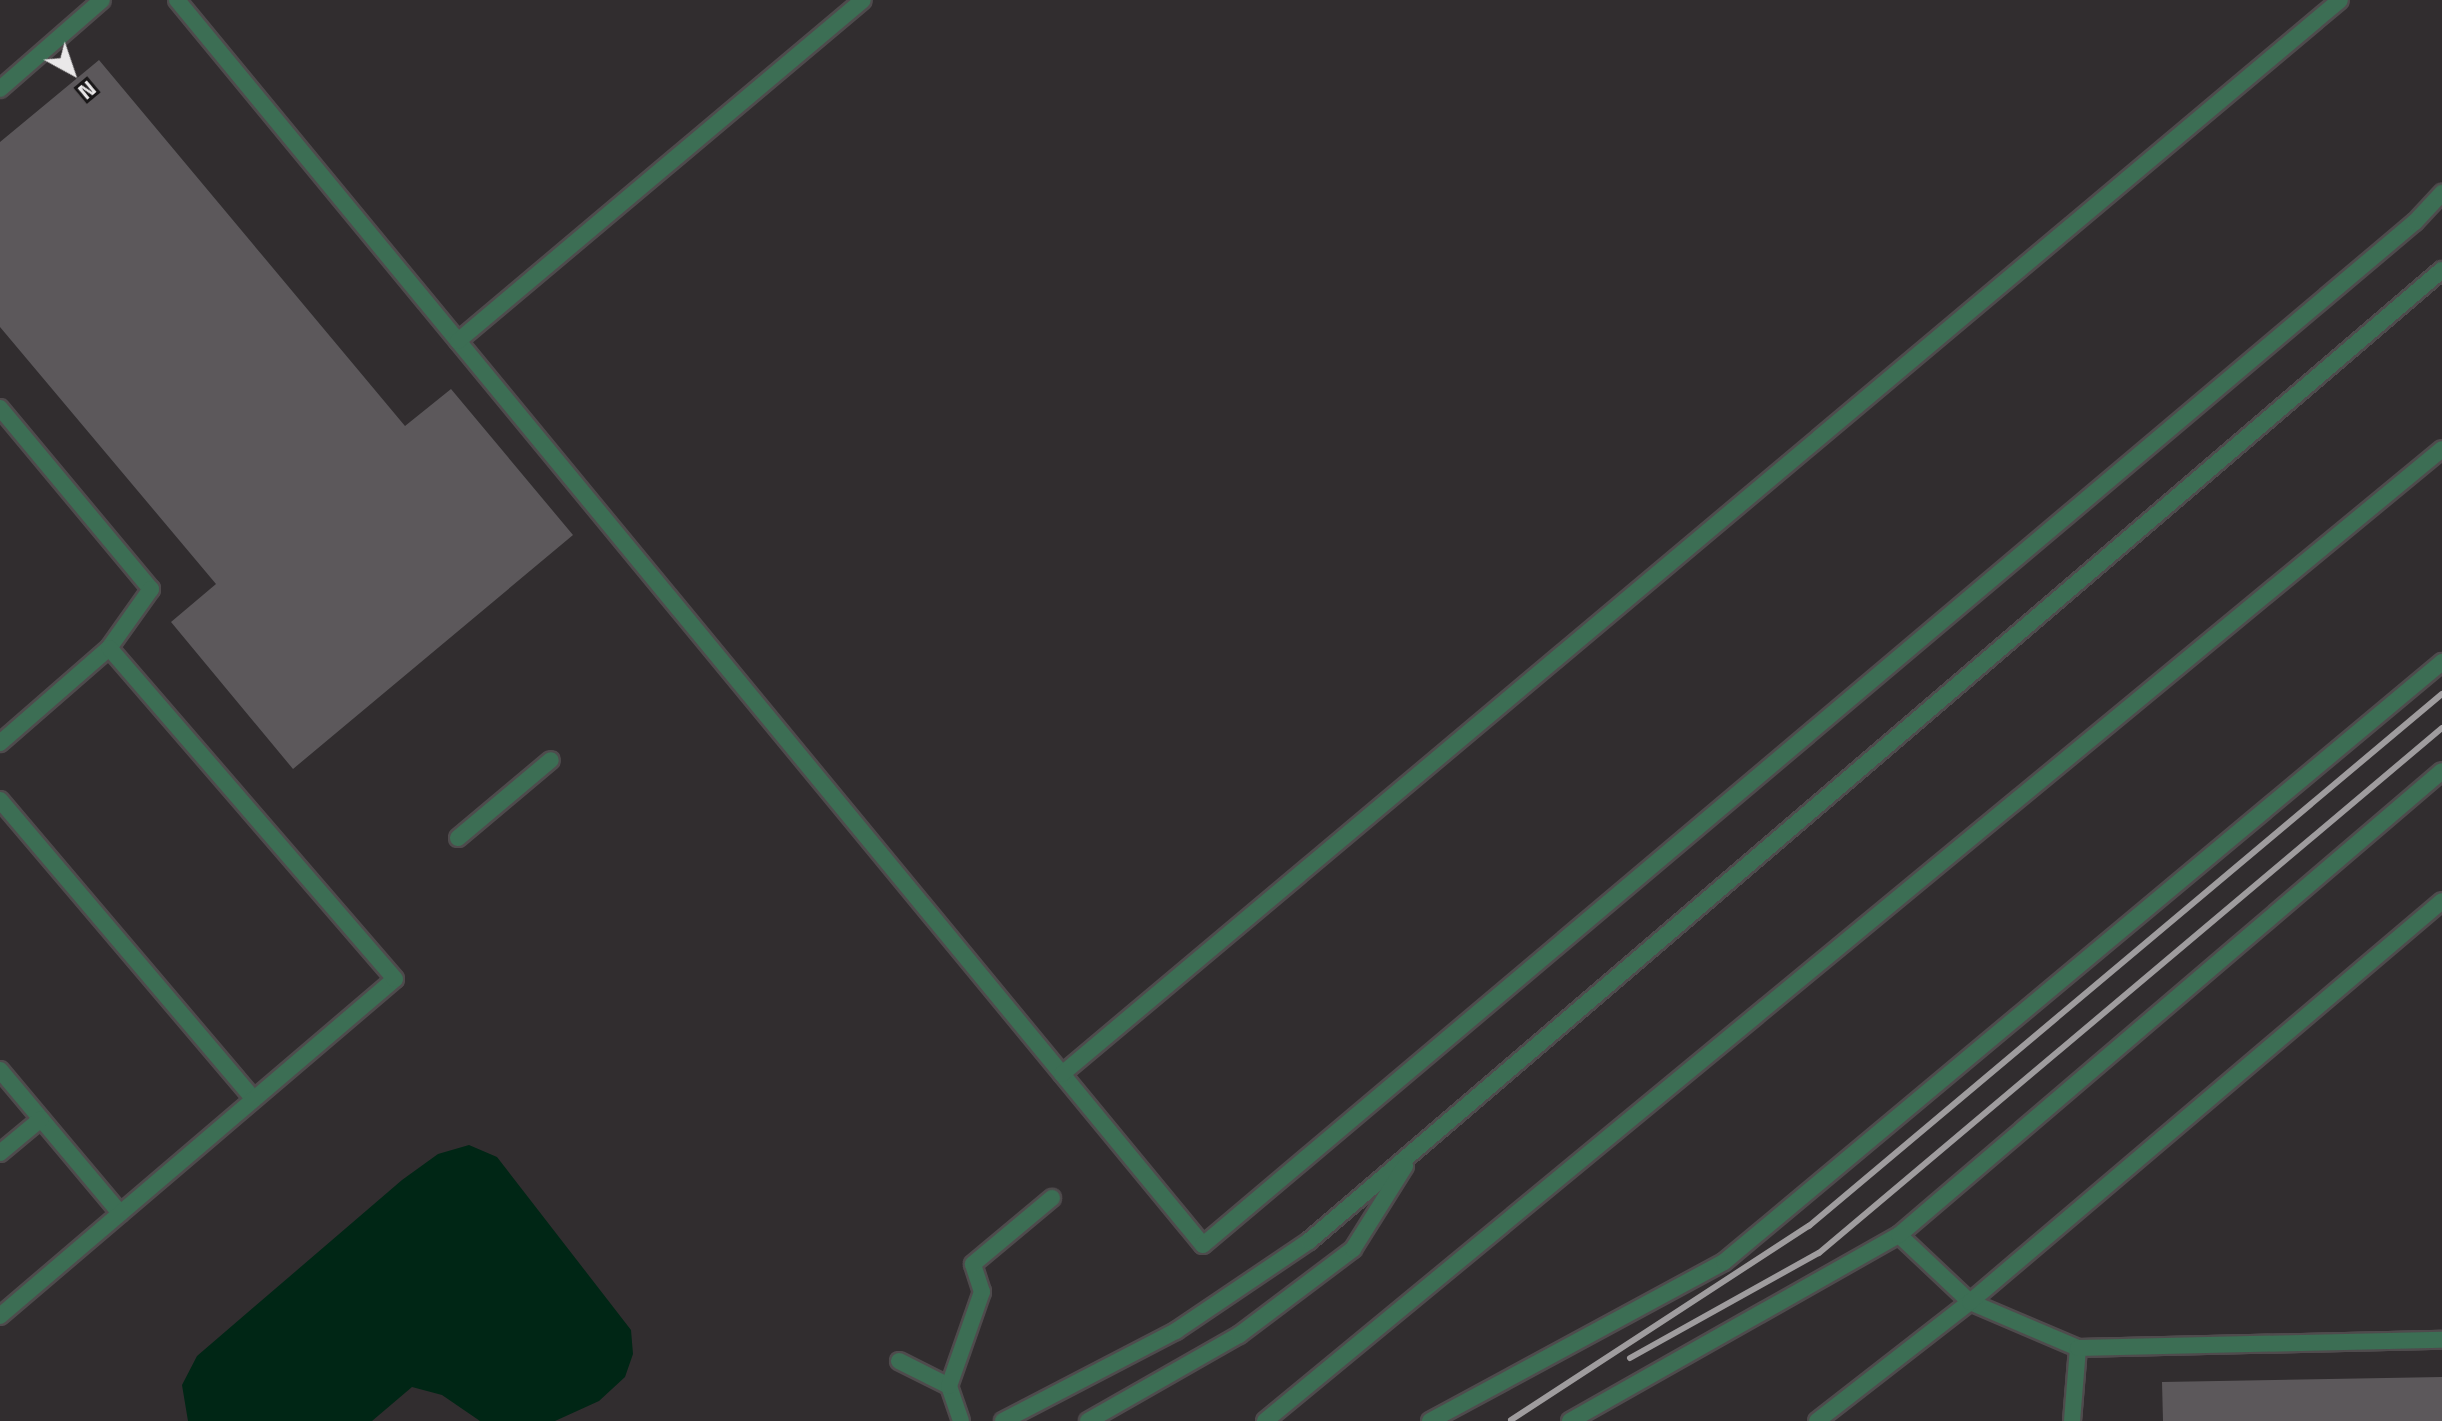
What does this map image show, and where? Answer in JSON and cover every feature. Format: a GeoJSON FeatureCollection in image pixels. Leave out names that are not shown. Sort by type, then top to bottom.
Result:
{"type":"FeatureCollection","features":[{"type":"Feature","properties":{"kind":"lane"},"geometry":{"type":"LineString","coordinates":[[0,89],[102,0]]}},
{"type":"Feature","properties":{"kind":"lane"},"geometry":{"type":"LineString","coordinates":[[177,0],[1203,1245],[2415,222],[2442,193]]}},
{"type":"Feature","properties":{"kind":"lane"},"geometry":{"type":"LineString","coordinates":[[458,341],[863,0]]}},
{"type":"Feature","properties":{"kind":"lane"},"geometry":{"type":"LineString","coordinates":[[1062,1074],[2340,0]]}},
{"type":"Feature","properties":{"kind":"lane"},"geometry":{"type":"LineString","coordinates":[[1003,1421],[1176,1331],[1271,1271],[2442,270]]}},
{"type":"Feature","properties":{"kind":"lane"},"geometry":{"type":"LineString","coordinates":[[0,408],[151,589],[109,648],[0,743]]}},
{"type":"Feature","properties":{"kind":"lane"},"geometry":{"type":"LineString","coordinates":[[1265,1421],[2442,449]]}},
{"type":"Feature","properties":{"kind":"lane"},"geometry":{"type":"LineString","coordinates":[[0,1316],[395,979],[109,648]]}},
{"type":"Feature","properties":{"kind":"lane"},"geometry":{"type":"LineString","coordinates":[[1430,1421],[1724,1262],[2442,662]]}},
{"type":"Feature","properties":{"kind":"lane"},"geometry":{"type":"LineString","coordinates":[[458,838],[551,760]]}},
{"type":"Feature","properties":{"kind":"lane"},"geometry":{"type":"LineString","coordinates":[[1570,1421],[1899,1235],[2442,771]]}},
{"type":"Feature","properties":{"kind":"lane"},"geometry":{"type":"LineString","coordinates":[[0,800],[254,1099]]}},
{"type":"Feature","properties":{"kind":"lane"},"geometry":{"type":"LineString","coordinates":[[1817,1421],[1970,1302],[2442,901]]}},
{"type":"Feature","properties":{"kind":"lane"},"geometry":{"type":"LineString","coordinates":[[0,1070],[120,1213]]}},
{"type":"Feature","properties":{"kind":"lane"},"geometry":{"type":"LineString","coordinates":[[0,1153],[41,1119]]}},
{"type":"Feature","properties":{"kind":"lane"},"geometry":{"type":"LineString","coordinates":[[1088,1421],[1239,1335],[1353,1249],[1414,1150]]}},
{"type":"Feature","properties":{"kind":"lane"},"geometry":{"type":"LineString","coordinates":[[961,1421],[949,1386],[982,1292],[973,1264],[1052,1198]]}},
{"type":"Feature","properties":{"kind":"lane"},"geometry":{"type":"LineString","coordinates":[[1899,1235],[1970,1302],[2078,1348],[2442,1340]]}},
{"type":"Feature","properties":{"kind":"lane"},"geometry":{"type":"LineString","coordinates":[[2072,1421],[2078,1348]]}},
{"type":"Feature","properties":{"kind":"lane"},"geometry":{"type":"LineString","coordinates":[[899,1361],[949,1386]]}},
{"type":"Feature","properties":{"kind":"shaded area"},"geometry":{"type":"Polygon","coordinates":[[[469,1145],[497,1157],[631,1330],[633,1354],[625,1377],[599,1401],[555,1421],[480,1421],[442,1395],[412,1387],[372,1421],[188,1421],[182,1385],[197,1356],[402,1180],[438,1154],[469,1145]]]}},
{"type":"Feature","properties":{"kind":"building"},"geometry":{"type":"Polygon","coordinates":[[[99,60],[405,426],[451,389],[573,535],[293,769],[171,622],[216,584],[0,327],[0,142],[99,60]]]}},
{"type":"Feature","properties":{"kind":"building"},"geometry":{"type":"Polygon","coordinates":[[[2442,1377],[2442,1421],[2163,1421],[2162,1382],[2442,1377]]]}},
{"type":"Feature","properties":{"kind":"railway"},"geometry":{"type":"LineString","coordinates":[[1511,1420],[1809,1226],[2442,694]]}},
{"type":"Feature","properties":{"kind":"railway"},"geometry":{"type":"LineString","coordinates":[[1630,1358],[1819,1253],[2442,728]]}}]}
